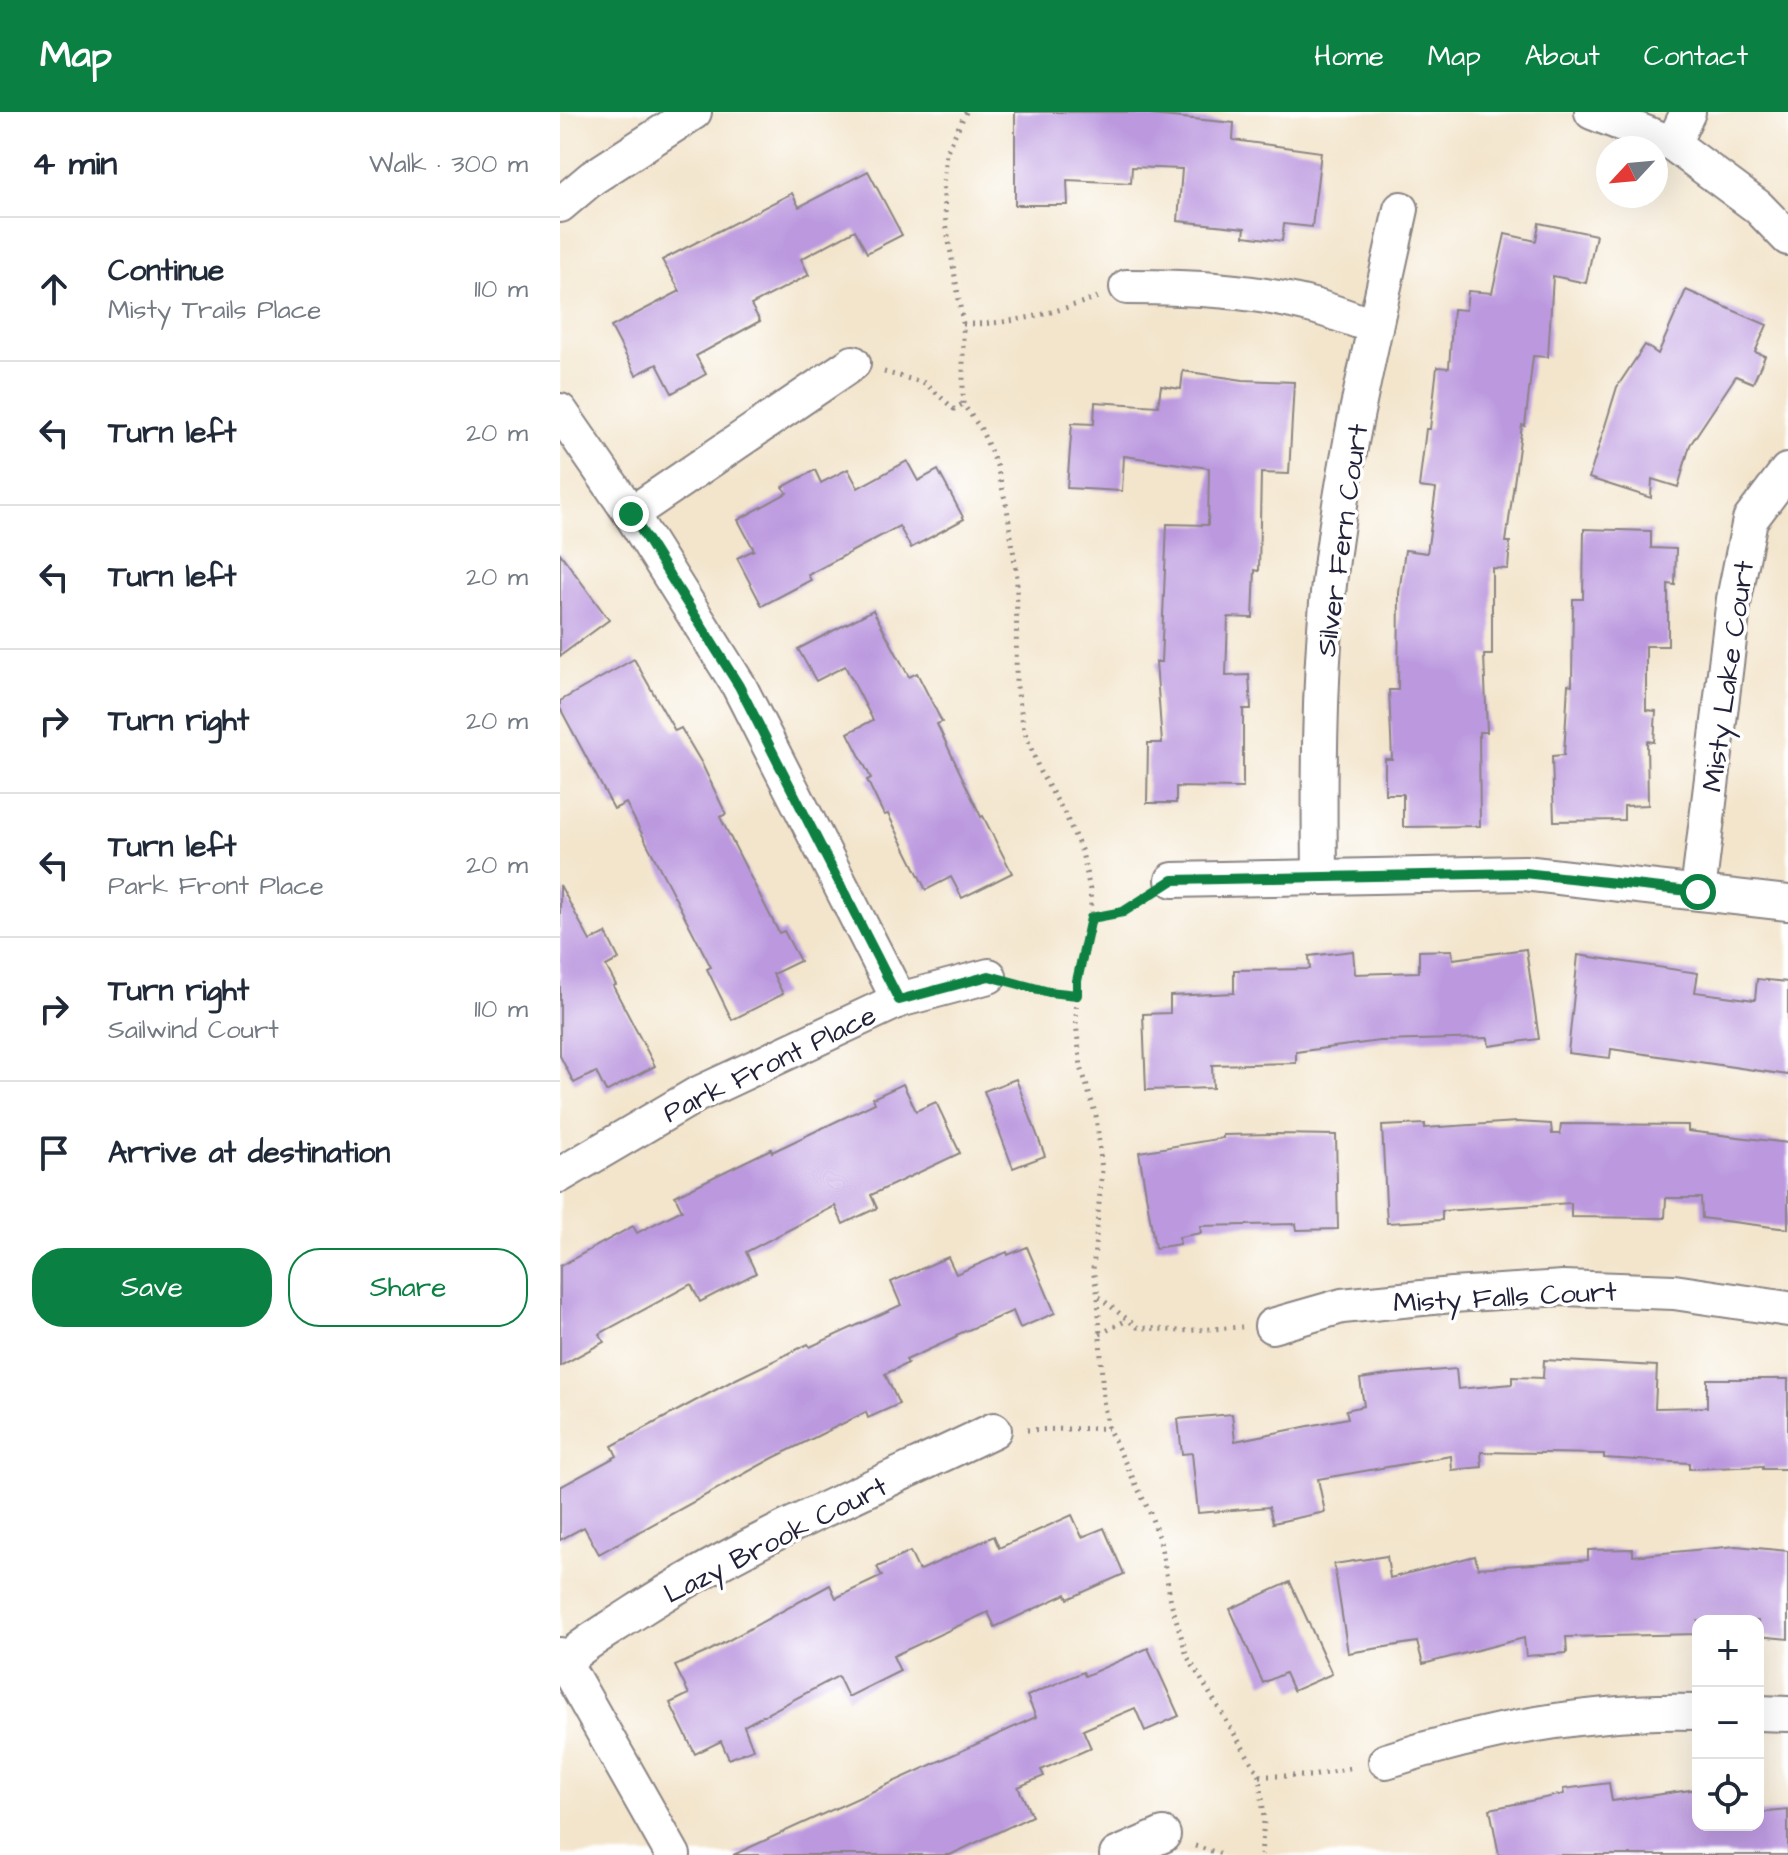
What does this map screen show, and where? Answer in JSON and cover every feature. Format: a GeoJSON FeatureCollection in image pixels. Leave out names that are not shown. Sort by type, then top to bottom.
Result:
{"type":"FeatureCollection","features":[{"type":"Feature","properties":{"kind":"street"},"geometry":{"type":"LineString","coordinates":[[560,205],[592,178],[694,112]]}},
{"type":"Feature","properties":{"kind":"street"},"geometry":{"type":"LineString","coordinates":[[1592,112],[1673,144],[1758,207],[1788,238]]}},
{"type":"Feature","properties":{"kind":"street"},"geometry":{"type":"LineString","coordinates":[[1673,144],[1688,112]]}},
{"type":"Feature","properties":{"kind":"street","name":"Silver Fern Court"},"geometry":{"type":"LineString","coordinates":[[1320,876],[1318,730],[1328,601],[1343,490],[1401,209]]}},
{"type":"Feature","properties":{"kind":"street"},"geometry":{"type":"LineString","coordinates":[[1127,287],[1188,287],[1250,293],[1317,307],[1375,327]]}},
{"type":"Feature","properties":{"kind":"street"},"geometry":{"type":"LineString","coordinates":[[631,514],[853,363]]}},
{"type":"Feature","properties":{"kind":"street"},"geometry":{"type":"LineString","coordinates":[[560,411],[631,514],[739,686],[899,1000]]}},
{"type":"Feature","properties":{"kind":"street","name":"Misty Lake Court"},"geometry":{"type":"LineString","coordinates":[[1698,892],[1734,599],[1747,533],[1750,520],[1787,471]]}},
{"type":"Feature","properties":{"kind":"street"},"geometry":{"type":"LineString","coordinates":[[1173,880],[1524,873],[1788,903]]}},
{"type":"Feature","properties":{"kind":"street","name":"Park Front Place"},"geometry":{"type":"LineString","coordinates":[[560,1175],[696,1095],[899,1000],[989,976]]}},
{"type":"Feature","properties":{"kind":"street","name":"Misty Falls Court"},"geometry":{"type":"LineString","coordinates":[[1272,1326],[1342,1306],[1563,1288],[1674,1292],[1788,1309]]}},
{"type":"Feature","properties":{"kind":"street","name":"Lazy Brook Court"},"geometry":{"type":"LineString","coordinates":[[561,1662],[668,1591],[761,1541],[994,1430]]}},
{"type":"Feature","properties":{"kind":"street"},"geometry":{"type":"LineString","coordinates":[[561,1662],[673,1855]]}},
{"type":"Feature","properties":{"kind":"street"},"geometry":{"type":"LineString","coordinates":[[1386,1761],[1453,1740],[1568,1718],[1692,1712]]}},
{"type":"Feature","properties":{"kind":"street"},"geometry":{"type":"LineString","coordinates":[[1764,1713],[1788,1714]]}},
{"type":"Feature","properties":{"kind":"street"},"geometry":{"type":"LineString","coordinates":[[1117,1855],[1163,1835]]}},
{"type":"Feature","properties":{"kind":"path"},"geometry":{"type":"LineString","coordinates":[[966,112],[946,153],[943,184],[946,224],[963,324],[963,404],[981,429],[997,466],[1007,508],[1017,577],[1016,681],[1024,730],[1040,772],[1065,814],[1082,852],[1090,890],[1091,918],[1077,981],[1077,995],[1081,1067],[1096,1116],[1102,1170],[1093,1270],[1098,1296],[1103,1400],[1108,1428],[1158,1534],[1171,1602],[1187,1656],[1260,1776],[1264,1820],[1261,1855]]}},
{"type":"Feature","properties":{"kind":"path"},"geometry":{"type":"LineString","coordinates":[[963,324],[992,325],[1028,319],[1127,287]]}},
{"type":"Feature","properties":{"kind":"path"},"geometry":{"type":"LineString","coordinates":[[853,363],[925,383],[954,409],[963,404]]}},
{"type":"Feature","properties":{"kind":"path"},"geometry":{"type":"LineString","coordinates":[[1091,918],[1123,912],[1173,880]]}},
{"type":"Feature","properties":{"kind":"path"},"geometry":{"type":"LineString","coordinates":[[989,976],[1049,992],[1077,995]]}},
{"type":"Feature","properties":{"kind":"path"},"geometry":{"type":"LineString","coordinates":[[1098,1296],[1137,1327],[1180,1331],[1272,1326]]}},
{"type":"Feature","properties":{"kind":"path"},"geometry":{"type":"LineString","coordinates":[[1100,1334],[1127,1320]]}},
{"type":"Feature","properties":{"kind":"path"},"geometry":{"type":"LineString","coordinates":[[994,1430],[1108,1428]]}},
{"type":"Feature","properties":{"kind":"path"},"geometry":{"type":"LineString","coordinates":[[1260,1776],[1312,1776],[1386,1761]]}},
{"type":"Feature","properties":{"kind":"building"},"geometry":{"type":"Polygon","coordinates":[[[1015,112],[1152,112],[1152,115],[1234,123],[1233,140],[1321,152],[1312,227],[1284,224],[1282,241],[1244,236],[1245,228],[1178,221],[1182,169],[1132,167],[1131,183],[1067,180],[1068,205],[1015,205],[1015,112]]]}},
{"type":"Feature","properties":{"kind":"building"},"geometry":{"type":"Polygon","coordinates":[[[868,171],[902,235],[867,253],[855,230],[801,259],[809,275],[751,305],[760,321],[696,356],[706,374],[672,393],[657,364],[636,375],[611,327],[680,291],[662,260],[792,193],[799,207],[868,171]]]}},
{"type":"Feature","properties":{"kind":"building"},"geometry":{"type":"Polygon","coordinates":[[[1539,223],[1596,235],[1586,283],[1553,276],[1548,357],[1533,356],[1506,542],[1510,542],[1508,569],[1492,568],[1492,655],[1484,655],[1487,732],[1479,732],[1480,826],[1403,827],[1403,794],[1385,794],[1385,759],[1392,759],[1389,690],[1398,690],[1399,593],[1405,550],[1427,553],[1436,489],[1419,487],[1437,367],[1449,368],[1453,309],[1466,310],[1468,291],[1492,293],[1505,234],[1536,241],[1539,223]]]}},
{"type":"Feature","properties":{"kind":"building"},"geometry":{"type":"Polygon","coordinates":[[[1686,290],[1767,325],[1755,352],[1765,356],[1753,383],[1736,376],[1690,445],[1678,487],[1652,479],[1651,498],[1589,478],[1617,387],[1645,345],[1658,354],[1686,290]]]}},
{"type":"Feature","properties":{"kind":"building"},"geometry":{"type":"Polygon","coordinates":[[[1183,371],[1243,380],[1294,382],[1289,474],[1261,473],[1259,571],[1255,570],[1253,618],[1228,617],[1226,676],[1249,675],[1251,709],[1243,709],[1243,788],[1176,787],[1176,803],[1147,803],[1148,743],[1162,743],[1156,662],[1161,662],[1167,524],[1208,525],[1209,468],[1124,456],[1122,491],[1067,488],[1072,423],[1094,424],[1095,402],[1158,406],[1161,386],[1181,389],[1183,371]]]}},
{"type":"Feature","properties":{"kind":"building"},"geometry":{"type":"Polygon","coordinates":[[[907,461],[918,481],[938,470],[964,519],[911,548],[899,526],[808,575],[811,580],[762,606],[737,558],[754,550],[738,520],[787,493],[783,487],[815,470],[821,483],[848,469],[858,488],[907,461]]]}},
{"type":"Feature","properties":{"kind":"building"},"geometry":{"type":"Polygon","coordinates":[[[1584,529],[1651,531],[1651,548],[1676,549],[1675,585],[1668,584],[1668,646],[1646,646],[1646,710],[1656,711],[1654,742],[1647,741],[1648,805],[1624,806],[1624,820],[1554,821],[1552,756],[1564,755],[1568,684],[1572,685],[1573,599],[1583,599],[1584,529]]]}},
{"type":"Feature","properties":{"kind":"building"},"geometry":{"type":"Polygon","coordinates":[[[560,553],[609,620],[560,656],[560,553]]]}},
{"type":"Feature","properties":{"kind":"building"},"geometry":{"type":"Polygon","coordinates":[[[873,610],[909,677],[917,673],[942,722],[937,724],[981,817],[1012,873],[962,898],[951,877],[926,890],[888,814],[884,815],[867,780],[871,778],[848,733],[873,720],[845,666],[816,681],[798,649],[873,610]]]}},
{"type":"Feature","properties":{"kind":"building"},"geometry":{"type":"Polygon","coordinates":[[[634,659],[675,731],[681,728],[701,762],[726,814],[720,817],[779,933],[784,931],[800,961],[773,974],[783,994],[732,1020],[707,969],[711,967],[626,803],[614,809],[560,708],[560,701],[634,659]]]}},
{"type":"Feature","properties":{"kind":"building"},"geometry":{"type":"Polygon","coordinates":[[[560,885],[590,941],[606,933],[619,959],[606,966],[616,985],[613,986],[655,1066],[606,1092],[596,1072],[574,1083],[560,1056],[560,885]]]}},
{"type":"Feature","properties":{"kind":"building"},"geometry":{"type":"Polygon","coordinates":[[[1526,949],[1539,1039],[1489,1046],[1488,1038],[1380,1041],[1296,1052],[1296,1063],[1212,1065],[1213,1088],[1146,1090],[1143,1014],[1170,1013],[1170,996],[1234,993],[1234,970],[1310,969],[1309,956],[1353,951],[1355,974],[1419,972],[1419,951],[1452,950],[1453,959],[1526,949]]]}},
{"type":"Feature","properties":{"kind":"building"},"geometry":{"type":"Polygon","coordinates":[[[1578,955],[1698,973],[1695,992],[1755,1000],[1757,979],[1788,982],[1788,1075],[1611,1049],[1610,1058],[1568,1053],[1578,955]]]}},
{"type":"Feature","properties":{"kind":"building"},"geometry":{"type":"Polygon","coordinates":[[[1016,1079],[1045,1156],[1013,1168],[984,1091],[1016,1079]]]}},
{"type":"Feature","properties":{"kind":"building"},"geometry":{"type":"Polygon","coordinates":[[[903,1084],[916,1111],[936,1102],[960,1153],[871,1195],[877,1208],[843,1224],[835,1206],[746,1252],[756,1273],[700,1302],[691,1284],[599,1334],[604,1342],[560,1366],[560,1266],[633,1226],[637,1233],[682,1210],[675,1196],[875,1103],[873,1098],[903,1084]]]}},
{"type":"Feature","properties":{"kind":"building"},"geometry":{"type":"Polygon","coordinates":[[[1517,1122],[1551,1124],[1552,1134],[1560,1134],[1561,1124],[1688,1125],[1688,1131],[1788,1143],[1788,1229],[1702,1218],[1701,1198],[1666,1198],[1665,1218],[1571,1217],[1571,1203],[1442,1211],[1442,1220],[1387,1223],[1382,1126],[1425,1124],[1425,1128],[1517,1122]]]}},
{"type":"Feature","properties":{"kind":"building"},"geometry":{"type":"Polygon","coordinates":[[[1223,1135],[1336,1135],[1338,1229],[1297,1230],[1296,1224],[1200,1226],[1201,1233],[1179,1237],[1180,1244],[1155,1248],[1139,1152],[1223,1138],[1223,1135]]]}},
{"type":"Feature","properties":{"kind":"building"},"geometry":{"type":"Polygon","coordinates":[[[1027,1247],[1055,1313],[1020,1328],[1013,1311],[906,1360],[908,1363],[885,1374],[899,1404],[868,1418],[866,1412],[773,1458],[599,1554],[584,1527],[560,1540],[560,1487],[617,1456],[612,1446],[732,1381],[808,1344],[810,1347],[901,1305],[891,1282],[948,1257],[956,1274],[1007,1252],[1008,1255],[1027,1247]]]}},
{"type":"Feature","properties":{"kind":"building"},"geometry":{"type":"Polygon","coordinates":[[[1544,1360],[1657,1366],[1655,1408],[1707,1407],[1707,1379],[1788,1379],[1788,1469],[1763,1469],[1763,1466],[1689,1469],[1689,1463],[1604,1458],[1604,1454],[1481,1452],[1482,1467],[1452,1470],[1451,1456],[1318,1479],[1325,1512],[1273,1523],[1269,1507],[1198,1513],[1192,1453],[1182,1454],[1178,1419],[1232,1414],[1235,1441],[1348,1418],[1346,1410],[1364,1406],[1360,1379],[1456,1369],[1458,1389],[1512,1384],[1512,1377],[1543,1378],[1544,1360]]]}},
{"type":"Feature","properties":{"kind":"building"},"geometry":{"type":"Polygon","coordinates":[[[1072,1515],[1082,1537],[1104,1528],[1124,1574],[1068,1599],[1066,1594],[995,1627],[988,1612],[893,1656],[900,1671],[848,1697],[838,1676],[744,1726],[753,1749],[729,1759],[721,1741],[695,1754],[670,1703],[689,1694],[675,1666],[707,1652],[830,1585],[836,1598],[882,1576],[877,1567],[910,1552],[919,1571],[994,1536],[999,1548],[1072,1515]]]}},
{"type":"Feature","properties":{"kind":"building"},"geometry":{"type":"Polygon","coordinates":[[[1736,1546],[1788,1551],[1788,1639],[1764,1637],[1764,1615],[1692,1615],[1692,1634],[1566,1637],[1567,1653],[1526,1656],[1524,1638],[1423,1664],[1417,1642],[1348,1653],[1334,1564],[1387,1556],[1390,1578],[1475,1556],[1478,1568],[1588,1560],[1588,1550],[1633,1549],[1633,1556],[1736,1546]]]}},
{"type":"Feature","properties":{"kind":"building"},"geometry":{"type":"Polygon","coordinates":[[[1290,1582],[1332,1674],[1293,1691],[1285,1673],[1263,1683],[1230,1609],[1290,1582]]]}},
{"type":"Feature","properties":{"kind":"building"},"geometry":{"type":"Polygon","coordinates":[[[1148,1648],[1179,1716],[1145,1731],[1135,1708],[1083,1730],[1091,1748],[1041,1770],[1044,1776],[1018,1787],[1032,1816],[950,1855],[733,1855],[1036,1717],[1027,1696],[1083,1672],[1085,1676],[1148,1648]]]}},
{"type":"Feature","properties":{"kind":"building"},"geometry":{"type":"Polygon","coordinates":[[[1609,1783],[1612,1801],[1692,1790],[1692,1831],[1764,1831],[1764,1812],[1788,1810],[1788,1855],[1499,1855],[1490,1809],[1564,1794],[1563,1789],[1609,1783]]]}},
{"type":"Feature","properties":{"kind":"route"},"geometry":{"type":"LineString","coordinates":[[631,514],[739,686],[899,1000],[989,976],[1049,992],[1077,995],[1077,981],[1091,918],[1123,912],[1173,880],[1524,873],[1698,892]]}}]}
